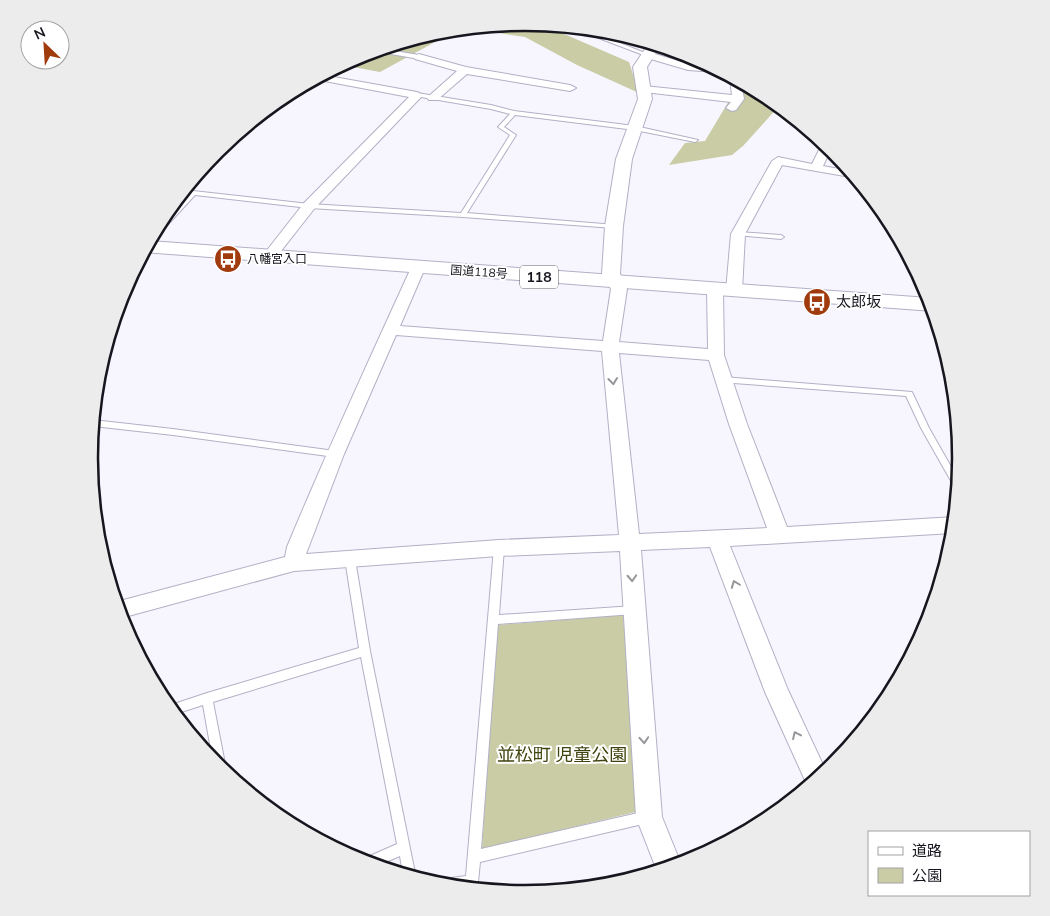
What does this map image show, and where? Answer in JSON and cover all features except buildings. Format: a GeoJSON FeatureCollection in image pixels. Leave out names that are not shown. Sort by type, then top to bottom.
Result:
{"type":"FeatureCollection","features":[{"type":"Feature","properties":{"kind":"highway","name":"国道118号"},"geometry":{"type":"LineString","coordinates":[[154,248],[923,305]]}},
{"type":"Feature","properties":{"kind":"street"},"geometry":{"type":"LineString","coordinates":[[651,51],[640,67],[645,99],[624,159],[614,226],[611,274],[619,289],[610,347],[630,543],[649,817],[666,861]]}},
{"type":"Feature","properties":{"kind":"street"},"geometry":{"type":"LineString","coordinates":[[656,52],[688,67],[696,67]]}},
{"type":"Feature","properties":{"kind":"street"},"geometry":{"type":"LineString","coordinates":[[393,53],[419,57],[465,70],[570,88]]}},
{"type":"Feature","properties":{"kind":"street"},"geometry":{"type":"LineString","coordinates":[[433,98],[465,70]]}},
{"type":"Feature","properties":{"kind":"street"},"geometry":{"type":"LineString","coordinates":[[329,79],[417,95]]}},
{"type":"Feature","properties":{"kind":"street"},"geometry":{"type":"LineString","coordinates":[[644,89],[735,104],[734,86]]}},
{"type":"Feature","properties":{"kind":"street"},"geometry":{"type":"LineString","coordinates":[[269,257],[309,206],[417,95]]}},
{"type":"Feature","properties":{"kind":"street"},"geometry":{"type":"LineString","coordinates":[[816,168],[824,153]]}},
{"type":"Feature","properties":{"kind":"street"},"geometry":{"type":"LineString","coordinates":[[780,535],[738,424],[716,355],[725,290],[738,234],[778,162],[842,173]]}},
{"type":"Feature","properties":{"kind":"street"},"geometry":{"type":"LineString","coordinates":[[294,563],[296,547],[335,454],[418,268]]}},
{"type":"Feature","properties":{"kind":"street"},"geometry":{"type":"LineString","coordinates":[[389,330],[716,355]]}},
{"type":"Feature","properties":{"kind":"street"},"geometry":{"type":"LineString","coordinates":[[126,608],[294,563],[499,548],[717,539],[946,525]]}},
{"type":"Feature","properties":{"kind":"street"},"geometry":{"type":"LineString","coordinates":[[717,539],[776,692],[814,772]]}},
{"type":"Feature","properties":{"kind":"lane"},"geometry":{"type":"LineString","coordinates":[[417,95],[490,107],[514,113],[635,128],[695,140]]}},
{"type":"Feature","properties":{"kind":"lane"},"geometry":{"type":"LineString","coordinates":[[463,215],[513,135],[501,127],[514,113]]}},
{"type":"Feature","properties":{"kind":"lane"},"geometry":{"type":"LineString","coordinates":[[190,193],[309,206],[614,226]]}},
{"type":"Feature","properties":{"kind":"lane"},"geometry":{"type":"LineString","coordinates":[[176,213],[193,194]]}},
{"type":"Feature","properties":{"kind":"lane"},"geometry":{"type":"LineString","coordinates":[[738,234],[781,237]]}},
{"type":"Feature","properties":{"kind":"lane"},"geometry":{"type":"LineString","coordinates":[[723,380],[909,394],[925,428],[951,474]]}},
{"type":"Feature","properties":{"kind":"lane"},"geometry":{"type":"LineString","coordinates":[[100,424],[335,454]]}},
{"type":"Feature","properties":{"kind":"lane"},"geometry":{"type":"LineString","coordinates":[[474,882],[474,857],[499,548]]}},
{"type":"Feature","properties":{"kind":"lane"},"geometry":{"type":"LineString","coordinates":[[350,559],[365,651],[408,868]]}},
{"type":"Feature","properties":{"kind":"lane"},"geometry":{"type":"LineString","coordinates":[[493,620],[634,610]]}},
{"type":"Feature","properties":{"kind":"lane"},"geometry":{"type":"LineString","coordinates":[[179,707],[365,651]]}},
{"type":"Feature","properties":{"kind":"lane"},"geometry":{"type":"LineString","coordinates":[[207,698],[217,754]]}},
{"type":"Feature","properties":{"kind":"lane"},"geometry":{"type":"LineString","coordinates":[[474,857],[649,817]]}},
{"type":"Feature","properties":{"kind":"lane"},"geometry":{"type":"LineString","coordinates":[[378,858],[404,848]]}},
{"type":"Feature","properties":{"kind":"green space"},"geometry":{"type":"Polygon","coordinates":[[[525,31],[562,33],[629,62],[639,93],[577,65],[525,37],[494,32],[525,31]]]}},
{"type":"Feature","properties":{"kind":"green space"},"geometry":{"type":"Polygon","coordinates":[[[439,40],[380,72],[354,67],[388,54],[439,40]]]}},
{"type":"Feature","properties":{"kind":"green space"},"geometry":{"type":"Polygon","coordinates":[[[737,87],[774,111],[743,146],[732,155],[669,165],[685,143],[705,141],[737,87]]]}},
{"type":"Feature","properties":{"kind":"green space","name":"並松町 児童公園"},"geometry":{"type":"Polygon","coordinates":[[[623,615],[640,811],[482,849],[497,625],[623,615]]]}},
{"type":"Feature","properties":{"kind":"place","name":"八幡宮入口"},"geometry":{"type":"Point","coordinates":[228,259]}},
{"type":"Feature","properties":{"kind":"place","name":"太郎坂"},"geometry":{"type":"Point","coordinates":[817,302]}}]}
